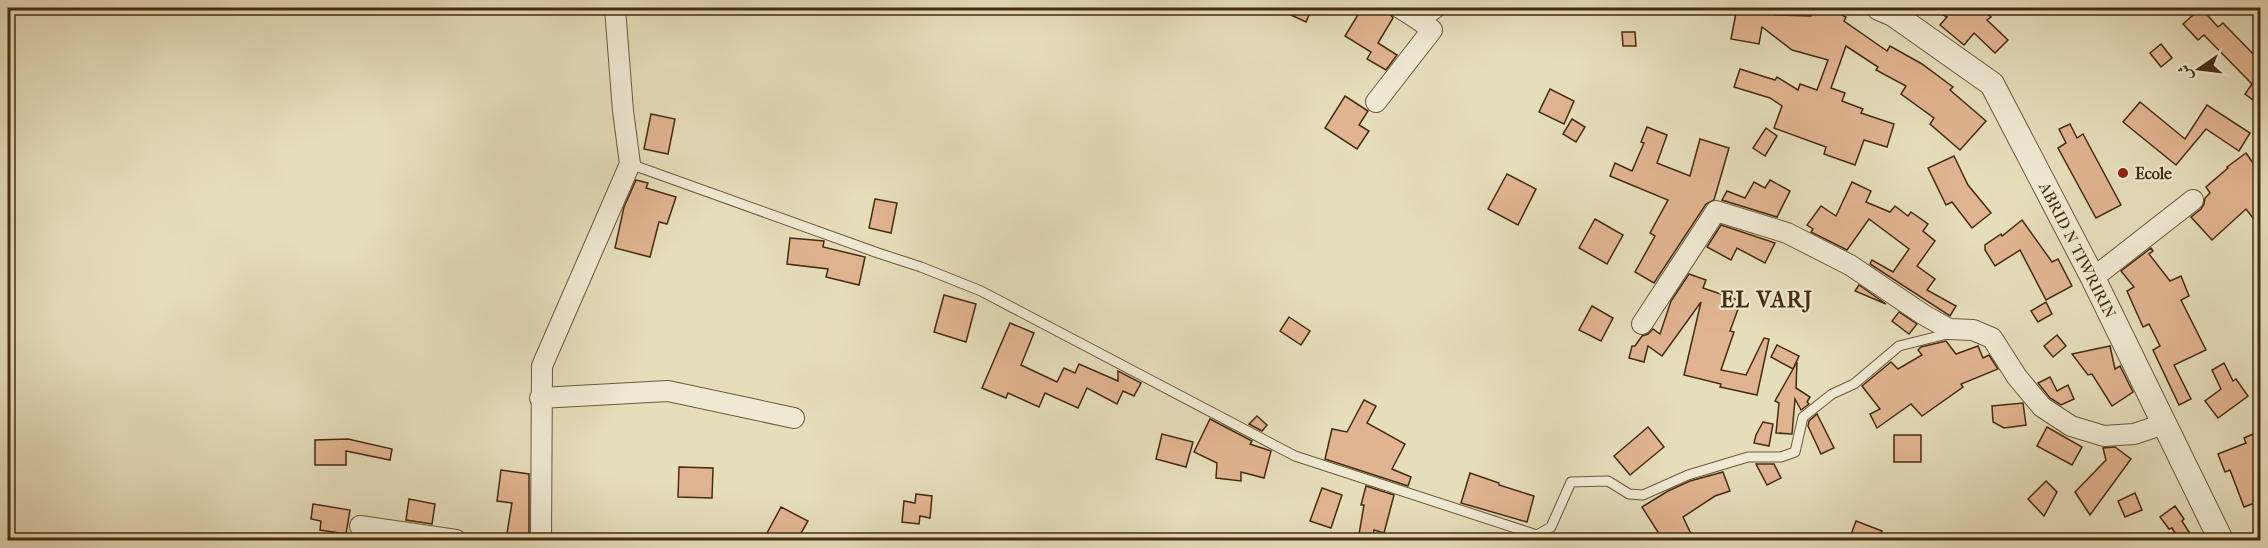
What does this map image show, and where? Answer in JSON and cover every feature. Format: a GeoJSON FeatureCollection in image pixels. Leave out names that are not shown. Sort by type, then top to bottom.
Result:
{"type":"FeatureCollection","features":[{"type":"Feature","properties":{"kind":"street"},"geometry":{"type":"LineString","coordinates":[[541,540],[540,398],[542,366],[630,164],[622,101],[615,8]]}},
{"type":"Feature","properties":{"kind":"street"},"geometry":{"type":"LineString","coordinates":[[1376,102],[1432,30],[1400,8]]}},
{"type":"Feature","properties":{"kind":"street"},"geometry":{"type":"LineString","coordinates":[[1419,20],[1435,8]]}},
{"type":"Feature","properties":{"kind":"street","name":"ABRID N TIWRIRIN"},"geometry":{"type":"LineString","coordinates":[[1879,8],[1893,15],[1992,84],[2093,278],[2221,540]]}},
{"type":"Feature","properties":{"kind":"street"},"geometry":{"type":"LineString","coordinates":[[2093,278],[2193,200]]}},
{"type":"Feature","properties":{"kind":"street"},"geometry":{"type":"LineString","coordinates":[[1642,324],[1716,211],[1786,233],[1850,265],[1924,315],[1949,329],[1973,330],[1992,338],[2017,377],[2042,407],[2071,426],[2104,436],[2134,434],[2164,424]]}},
{"type":"Feature","properties":{"kind":"street"},"geometry":{"type":"LineString","coordinates":[[540,398],[668,391],[794,418]]}},
{"type":"Feature","properties":{"kind":"street"},"geometry":{"type":"LineString","coordinates":[[360,526],[456,540]]}},
{"type":"Feature","properties":{"kind":"lane"},"geometry":{"type":"LineString","coordinates":[[630,164],[878,254],[921,267],[981,291],[1296,456],[1537,535],[1551,527],[1571,482],[1608,481],[1629,494],[1643,495],[1688,475],[1748,457],[1781,457],[1795,452],[1803,417],[1832,394],[1854,384],[1899,346],[1973,330]]}},
{"type":"Feature","properties":{"kind":"building"},"geometry":{"type":"Polygon","coordinates":[[[1276,8],[1312,8],[1306,22],[1276,8]]]}},
{"type":"Feature","properties":{"kind":"building"},"geometry":{"type":"Polygon","coordinates":[[[1362,8],[1382,8],[1393,18],[1378,43],[1397,55],[1386,70],[1367,59],[1371,52],[1345,36],[1362,8]]]}},
{"type":"Feature","properties":{"kind":"building"},"geometry":{"type":"Polygon","coordinates":[[[1737,8],[1778,8],[1776,15],[1811,16],[1816,8],[1829,8],[1846,17],[1844,21],[1887,51],[1890,46],[1922,64],[1953,87],[1950,90],[1986,121],[1960,150],[1930,124],[1934,118],[1901,94],[1906,86],[1876,70],[1878,67],[1846,46],[1831,88],[1845,93],[1842,101],[1863,109],[1861,113],[1894,124],[1887,147],[1864,140],[1855,165],[1824,154],[1826,147],[1774,128],[1782,106],[1770,98],[1734,87],[1740,69],[1775,80],[1777,77],[1798,90],[1800,84],[1817,90],[1828,60],[1792,50],[1762,27],[1759,44],[1731,39],[1737,8]]]}},
{"type":"Feature","properties":{"kind":"building"},"geometry":{"type":"Polygon","coordinates":[[[1930,8],[1982,8],[1991,17],[1987,20],[2008,40],[1995,53],[1974,33],[1964,45],[1940,25],[1947,17],[1930,8]]]}},
{"type":"Feature","properties":{"kind":"building"},"geometry":{"type":"Polygon","coordinates":[[[2201,8],[2218,27],[2223,23],[2260,61],[2260,105],[2245,94],[2252,84],[2204,35],[2198,40],[2183,24],[2201,8]]]}},
{"type":"Feature","properties":{"kind":"building"},"geometry":{"type":"Polygon","coordinates":[[[1622,32],[1635,32],[1636,46],[1623,46],[1622,32]]]}},
{"type":"Feature","properties":{"kind":"building"},"geometry":{"type":"Polygon","coordinates":[[[2161,44],[2172,58],[2161,67],[2150,53],[2161,44]]]}},
{"type":"Feature","properties":{"kind":"building"},"geometry":{"type":"Polygon","coordinates":[[[1550,89],[1574,101],[1564,124],[1539,112],[1550,89]]]}},
{"type":"Feature","properties":{"kind":"building"},"geometry":{"type":"Polygon","coordinates":[[[1345,96],[1368,111],[1359,125],[1369,131],[1357,149],[1325,128],[1345,96]]]}},
{"type":"Feature","properties":{"kind":"building"},"geometry":{"type":"Polygon","coordinates":[[[2140,102],[2185,139],[2207,105],[2250,133],[2239,151],[2206,129],[2176,165],[2123,122],[2140,102]]]}},
{"type":"Feature","properties":{"kind":"building"},"geometry":{"type":"Polygon","coordinates":[[[651,114],[675,119],[668,154],[644,149],[651,114]]]}},
{"type":"Feature","properties":{"kind":"building"},"geometry":{"type":"Polygon","coordinates":[[[1572,119],[1585,127],[1576,142],[1563,134],[1572,119]]]}},
{"type":"Feature","properties":{"kind":"building"},"geometry":{"type":"Polygon","coordinates":[[[2070,124],[2077,138],[2083,134],[2121,205],[2096,218],[2058,148],[2066,143],[2059,129],[2070,124]]]}},
{"type":"Feature","properties":{"kind":"building"},"geometry":{"type":"Polygon","coordinates":[[[1647,127],[1667,135],[1657,163],[1690,176],[1700,139],[1729,148],[1714,200],[1706,204],[1654,283],[1635,272],[1655,236],[1650,233],[1668,200],[1610,176],[1615,163],[1632,171],[1644,143],[1641,142],[1647,127]]]}},
{"type":"Feature","properties":{"kind":"building"},"geometry":{"type":"Polygon","coordinates":[[[1766,128],[1777,136],[1765,156],[1753,148],[1766,128]]]}},
{"type":"Feature","properties":{"kind":"building"},"geometry":{"type":"Polygon","coordinates":[[[2246,153],[2260,173],[2260,227],[2246,209],[2212,240],[2191,217],[2201,209],[2205,198],[2210,193],[2206,187],[2246,153]]]}},
{"type":"Feature","properties":{"kind":"building"},"geometry":{"type":"Polygon","coordinates":[[[1954,156],[1968,185],[1991,213],[1972,228],[1952,202],[1946,205],[1928,168],[1954,156]]]}},
{"type":"Feature","properties":{"kind":"building"},"geometry":{"type":"Polygon","coordinates":[[[1507,174],[1536,189],[1518,225],[1488,209],[1507,174]]]}},
{"type":"Feature","properties":{"kind":"building"},"geometry":{"type":"Polygon","coordinates":[[[636,180],[648,183],[646,188],[676,197],[667,224],[659,222],[650,257],[615,248],[624,207],[636,180]]]}},
{"type":"Feature","properties":{"kind":"building"},"geometry":{"type":"Polygon","coordinates":[[[1770,180],[1790,191],[1777,217],[1722,200],[1727,191],[1745,198],[1754,182],[1765,188],[1770,180]]]}},
{"type":"Feature","properties":{"kind":"building"},"geometry":{"type":"Polygon","coordinates":[[[1852,182],[1871,191],[1866,202],[1890,212],[1895,206],[1908,216],[1911,212],[1928,224],[1923,231],[1935,241],[1917,266],[1935,279],[1927,290],[1956,306],[1950,316],[1870,264],[1872,260],[1893,272],[1909,249],[1869,219],[1847,250],[1811,232],[1813,229],[1807,225],[1821,206],[1836,216],[1852,182]]]}},
{"type":"Feature","properties":{"kind":"building"},"geometry":{"type":"Polygon","coordinates":[[[875,199],[897,203],[891,233],[869,228],[875,199]]]}},
{"type":"Feature","properties":{"kind":"building"},"geometry":{"type":"Polygon","coordinates":[[[1595,219],[1623,235],[1607,264],[1579,248],[1595,219]]]}},
{"type":"Feature","properties":{"kind":"building"},"geometry":{"type":"Polygon","coordinates":[[[2022,220],[2052,262],[2058,259],[2072,286],[2046,300],[2020,250],[1995,266],[1985,250],[1985,245],[2001,234],[2002,236],[2022,220]]]}},
{"type":"Feature","properties":{"kind":"building"},"geometry":{"type":"Polygon","coordinates":[[[1721,225],[1775,243],[1765,263],[1737,248],[1731,260],[1707,247],[1721,225]]]}},
{"type":"Feature","properties":{"kind":"building"},"geometry":{"type":"Polygon","coordinates":[[[790,238],[824,241],[823,247],[865,257],[859,285],[826,277],[828,269],[787,264],[790,238]]]}},
{"type":"Feature","properties":{"kind":"building"},"geometry":{"type":"Polygon","coordinates":[[[2151,248],[2153,251],[2149,254],[2170,281],[2181,276],[2189,296],[2181,300],[2206,350],[2174,365],[2191,399],[2179,405],[2153,350],[2160,346],[2149,324],[2143,327],[2127,291],[2134,287],[2121,271],[2151,248]]]}},
{"type":"Feature","properties":{"kind":"building"},"geometry":{"type":"Polygon","coordinates":[[[1689,274],[1706,280],[1703,288],[1741,301],[1730,331],[1734,332],[1721,370],[1746,375],[1764,338],[1769,339],[1757,395],[1720,387],[1721,384],[1684,375],[1701,302],[1662,356],[1648,346],[1644,362],[1629,358],[1632,346],[1635,346],[1642,336],[1653,329],[1660,334],[1671,301],[1689,274]]]}},
{"type":"Feature","properties":{"kind":"building"},"geometry":{"type":"Polygon","coordinates":[[[1859,285],[1886,304],[1855,291],[1859,285]]]}},
{"type":"Feature","properties":{"kind":"building"},"geometry":{"type":"Polygon","coordinates":[[[944,295],[976,304],[966,342],[934,332],[944,295]]]}},
{"type":"Feature","properties":{"kind":"building"},"geometry":{"type":"Polygon","coordinates":[[[2046,302],[2052,314],[2038,322],[2031,311],[2046,302]]]}},
{"type":"Feature","properties":{"kind":"building"},"geometry":{"type":"Polygon","coordinates":[[[1592,306],[1613,318],[1601,341],[1579,330],[1592,306]]]}},
{"type":"Feature","properties":{"kind":"building"},"geometry":{"type":"Polygon","coordinates":[[[1899,312],[1917,324],[1909,334],[1892,321],[1899,312]]]}},
{"type":"Feature","properties":{"kind":"building"},"geometry":{"type":"Polygon","coordinates":[[[1289,317],[1310,331],[1301,345],[1280,331],[1289,317]]]}},
{"type":"Feature","properties":{"kind":"building"},"geometry":{"type":"Polygon","coordinates":[[[1010,323],[1034,333],[1021,365],[1057,382],[1064,368],[1075,373],[1079,364],[1118,381],[1118,371],[1141,383],[1134,396],[1123,391],[1117,404],[1087,388],[1078,408],[1045,393],[1039,407],[1008,393],[1006,398],[982,388],[1010,323]]]}},
{"type":"Feature","properties":{"kind":"building"},"geometry":{"type":"Polygon","coordinates":[[[2057,335],[2066,346],[2053,357],[2044,346],[2057,335]]]}},
{"type":"Feature","properties":{"kind":"building"},"geometry":{"type":"Polygon","coordinates":[[[1946,341],[1956,354],[1978,346],[1983,358],[1989,355],[1998,369],[1961,384],[1963,387],[1922,416],[1911,404],[1877,428],[1870,414],[1880,409],[1862,386],[1891,362],[1898,369],[1922,355],[1918,350],[1921,347],[1946,341]]]}},
{"type":"Feature","properties":{"kind":"building"},"geometry":{"type":"Polygon","coordinates":[[[1777,345],[1799,356],[1793,369],[1771,357],[1777,345]]]}},
{"type":"Feature","properties":{"kind":"building"},"geometry":{"type":"Polygon","coordinates":[[[2110,346],[2115,369],[2120,366],[2133,392],[2112,406],[2092,374],[2088,375],[2072,354],[2110,346]]]}},
{"type":"Feature","properties":{"kind":"building"},"geometry":{"type":"Polygon","coordinates":[[[1797,362],[1796,388],[1810,397],[1807,402],[1809,404],[1801,410],[1795,399],[1792,434],[1776,433],[1779,403],[1775,401],[1797,362]]]}},
{"type":"Feature","properties":{"kind":"building"},"geometry":{"type":"Polygon","coordinates":[[[2224,363],[2233,381],[2236,379],[2248,396],[2218,418],[2205,401],[2221,389],[2212,370],[2224,363]]]}},
{"type":"Feature","properties":{"kind":"building"},"geometry":{"type":"Polygon","coordinates":[[[2050,377],[2057,391],[2068,385],[2074,399],[2061,405],[2050,398],[2038,383],[2050,377]]]}},
{"type":"Feature","properties":{"kind":"building"},"geometry":{"type":"Polygon","coordinates":[[[1364,400],[1376,406],[1367,423],[1405,444],[1392,469],[1411,477],[1408,486],[1325,459],[1332,429],[1347,432],[1364,400]]]}},
{"type":"Feature","properties":{"kind":"building"},"geometry":{"type":"Polygon","coordinates":[[[2023,403],[2026,425],[2004,428],[1993,422],[1992,406],[2023,403]]]}},
{"type":"Feature","properties":{"kind":"building"},"geometry":{"type":"Polygon","coordinates":[[[1817,414],[1834,448],[1821,454],[1808,426],[1809,421],[1817,414]]]}},
{"type":"Feature","properties":{"kind":"building"},"geometry":{"type":"Polygon","coordinates":[[[1257,416],[1267,425],[1262,431],[1249,424],[1257,416]]]}},
{"type":"Feature","properties":{"kind":"building"},"geometry":{"type":"Polygon","coordinates":[[[1210,419],[1252,441],[1250,444],[1271,451],[1264,478],[1241,472],[1241,481],[1216,478],[1217,463],[1194,452],[1210,419]]]}},
{"type":"Feature","properties":{"kind":"building"},"geometry":{"type":"Polygon","coordinates":[[[1763,422],[1773,424],[1769,446],[1754,443],[1763,422]]]}},
{"type":"Feature","properties":{"kind":"building"},"geometry":{"type":"Polygon","coordinates":[[[1648,427],[1664,447],[1630,475],[1614,456],[1648,427]]]}},
{"type":"Feature","properties":{"kind":"building"},"geometry":{"type":"Polygon","coordinates":[[[2047,427],[2082,447],[2072,465],[2037,446],[2047,427]]]}},
{"type":"Feature","properties":{"kind":"building"},"geometry":{"type":"Polygon","coordinates":[[[2260,431],[2260,501],[2244,507],[2230,470],[2225,472],[2218,454],[2246,443],[2244,438],[2260,431]]]}},
{"type":"Feature","properties":{"kind":"building"},"geometry":{"type":"Polygon","coordinates":[[[1162,434],[1193,442],[1186,467],[1156,459],[1162,434]]]}},
{"type":"Feature","properties":{"kind":"building"},"geometry":{"type":"Polygon","coordinates":[[[1894,435],[1921,435],[1921,462],[1894,462],[1894,435]]]}},
{"type":"Feature","properties":{"kind":"building"},"geometry":{"type":"Polygon","coordinates":[[[348,439],[392,449],[390,460],[346,451],[346,465],[315,465],[315,440],[348,439]]]}},
{"type":"Feature","properties":{"kind":"building"},"geometry":{"type":"Polygon","coordinates":[[[2115,447],[2131,459],[2090,515],[2075,492],[2106,460],[2103,448],[2115,447]]]}},
{"type":"Feature","properties":{"kind":"building"},"geometry":{"type":"Polygon","coordinates":[[[1756,464],[1774,464],[1781,478],[1767,485],[1756,464]]]}},
{"type":"Feature","properties":{"kind":"building"},"geometry":{"type":"Polygon","coordinates":[[[679,467],[713,468],[712,498],[678,497],[679,467]]]}},
{"type":"Feature","properties":{"kind":"building"},"geometry":{"type":"Polygon","coordinates":[[[501,470],[529,474],[529,540],[506,539],[512,503],[497,501],[501,470]]]}},
{"type":"Feature","properties":{"kind":"building"},"geometry":{"type":"Polygon","coordinates":[[[1723,472],[1730,491],[1715,496],[1683,517],[1694,540],[1663,540],[1642,507],[1690,481],[1723,472]]]}},
{"type":"Feature","properties":{"kind":"building"},"geometry":{"type":"Polygon","coordinates":[[[1470,473],[1534,496],[1527,522],[1461,503],[1470,473]]]}},
{"type":"Feature","properties":{"kind":"building"},"geometry":{"type":"Polygon","coordinates":[[[2046,481],[2057,492],[2044,516],[2028,499],[2046,481]]]}},
{"type":"Feature","properties":{"kind":"building"},"geometry":{"type":"Polygon","coordinates":[[[1366,486],[1394,495],[1384,533],[1374,530],[1372,540],[1358,540],[1364,505],[1361,505],[1366,486]]]}},
{"type":"Feature","properties":{"kind":"building"},"geometry":{"type":"Polygon","coordinates":[[[1322,488],[1342,495],[1331,528],[1310,521],[1322,488]]]}},
{"type":"Feature","properties":{"kind":"building"},"geometry":{"type":"Polygon","coordinates":[[[2135,493],[2142,510],[2125,517],[2118,501],[2135,493]]]}},
{"type":"Feature","properties":{"kind":"building"},"geometry":{"type":"Polygon","coordinates":[[[916,494],[932,496],[930,518],[920,516],[919,524],[902,522],[904,501],[915,503],[916,494]]]}},
{"type":"Feature","properties":{"kind":"building"},"geometry":{"type":"Polygon","coordinates":[[[409,499],[435,504],[432,524],[406,520],[409,499]]]}},
{"type":"Feature","properties":{"kind":"building"},"geometry":{"type":"Polygon","coordinates":[[[313,504],[350,510],[346,534],[320,530],[321,521],[311,519],[313,504]]]}},
{"type":"Feature","properties":{"kind":"building"},"geometry":{"type":"Polygon","coordinates":[[[2175,506],[2194,540],[2179,540],[2172,528],[2169,529],[2160,517],[2175,506]]]}},
{"type":"Feature","properties":{"kind":"building"},"geometry":{"type":"Polygon","coordinates":[[[781,507],[808,521],[797,540],[777,540],[766,535],[781,507]]]}},
{"type":"Feature","properties":{"kind":"building"},"geometry":{"type":"Polygon","coordinates":[[[1856,521],[1882,531],[1878,540],[1849,540],[1856,521]]]}},
{"type":"Feature","properties":{"kind":"place","name":"Ecole"},"geometry":{"type":"Point","coordinates":[2123,173]}},
{"type":"Feature","properties":{"kind":"district","name":"EL VARJ"},"geometry":{"type":"Point","coordinates":[1767,299]}}]}
